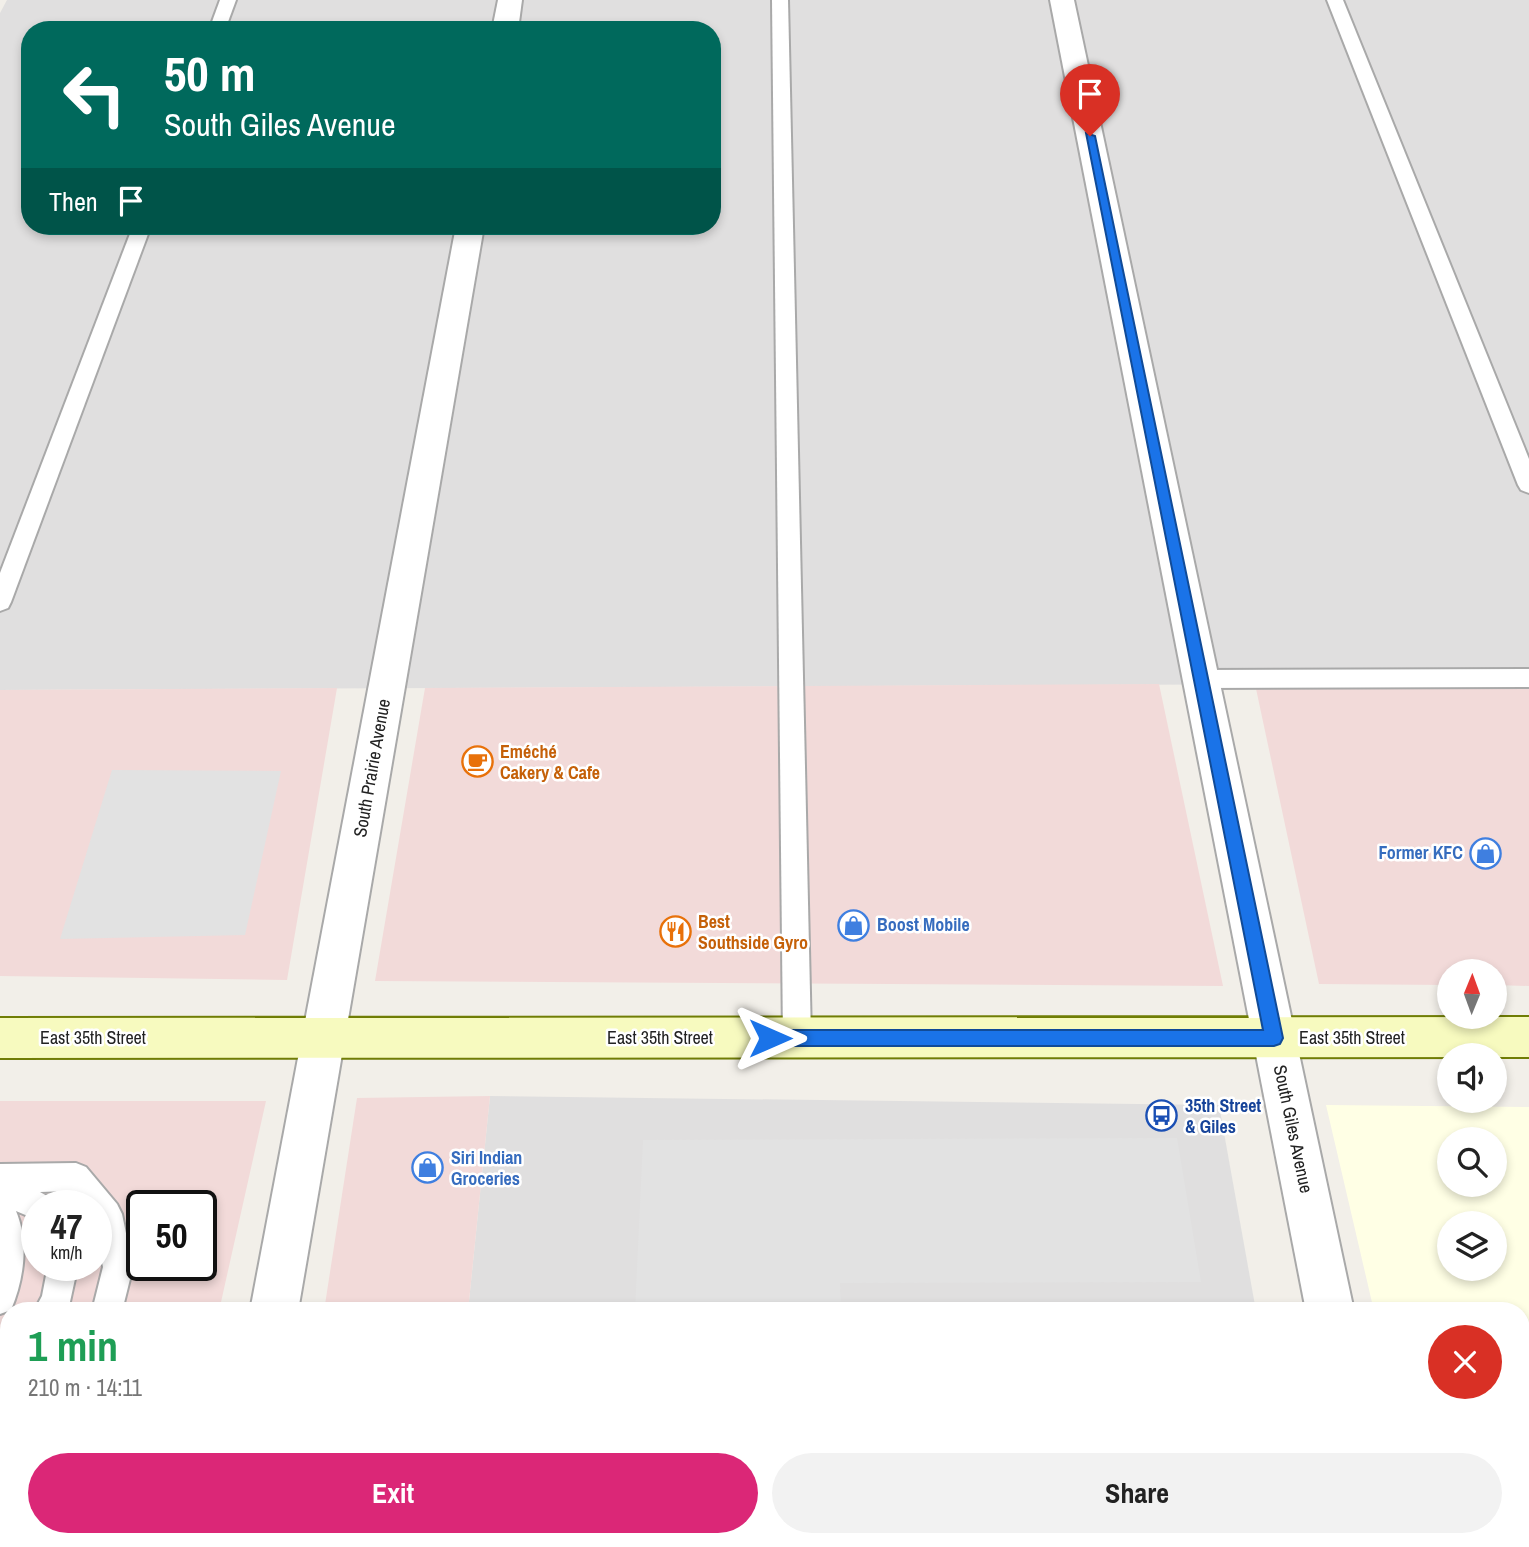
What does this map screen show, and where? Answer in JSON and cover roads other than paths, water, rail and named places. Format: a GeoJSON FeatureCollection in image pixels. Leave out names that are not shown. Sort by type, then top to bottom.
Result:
{"type":"FeatureCollection","features":[{"type":"Feature","properties":{"kind":"main road","name":"East 35th Street"},"geometry":{"type":"LineString","coordinates":[[0,1038],[1529,1037]]}},
{"type":"Feature","properties":{"kind":"street"},"geometry":{"type":"LineString","coordinates":[[506,21],[510,0]]}},
{"type":"Feature","properties":{"kind":"street","name":"South Giles Avenue"},"geometry":{"type":"LineString","coordinates":[[1062,0],[1328,1302]]}},
{"type":"Feature","properties":{"kind":"street","name":"South Prairie Avenue"},"geometry":{"type":"LineString","coordinates":[[276,1302],[468,235]]}},
{"type":"Feature","properties":{"kind":"lane"},"geometry":{"type":"LineString","coordinates":[[220,21],[228,0]]}},
{"type":"Feature","properties":{"kind":"lane"},"geometry":{"type":"LineString","coordinates":[[780,0],[797,1038]]}},
{"type":"Feature","properties":{"kind":"lane"},"geometry":{"type":"LineString","coordinates":[[1335,0],[1529,485]]}},
{"type":"Feature","properties":{"kind":"lane"},"geometry":{"type":"LineString","coordinates":[[0,602],[139,235]]}},
{"type":"Feature","properties":{"kind":"lane"},"geometry":{"type":"LineString","coordinates":[[1200,679],[1529,678]]}},
{"type":"Feature","properties":{"kind":"lane"},"geometry":{"type":"LineString","coordinates":[[0,1178],[76,1177],[107,1213],[118,1267],[109,1302]]}},
{"type":"Feature","properties":{"kind":"lane"},"geometry":{"type":"LineString","coordinates":[[0,1194],[21,1198]]}},
{"type":"Feature","properties":{"kind":"lane"},"geometry":{"type":"LineString","coordinates":[[0,1213],[4,1217],[10,1253],[0,1299]]}},
{"type":"Feature","properties":{"kind":"lane"},"geometry":{"type":"LineString","coordinates":[[56,1302],[60,1281]]}},
{"type":"Feature","properties":{"kind":"place","name":"Eméché Cakery & Cafe"},"geometry":{"type":"Point","coordinates":[477,762]}},
{"type":"Feature","properties":{"kind":"place","name":"Former KFC"},"geometry":{"type":"Point","coordinates":[1486,853]}},
{"type":"Feature","properties":{"kind":"place","name":"Boost Mobile"},"geometry":{"type":"Point","coordinates":[854,925]}},
{"type":"Feature","properties":{"kind":"place","name":"Best Southside Gyro"},"geometry":{"type":"Point","coordinates":[675,932]}},
{"type":"Feature","properties":{"kind":"place","name":"35th Street & Giles"},"geometry":{"type":"Point","coordinates":[1162,1116]}},
{"type":"Feature","properties":{"kind":"place","name":"Siri Indian Groceries"},"geometry":{"type":"Point","coordinates":[428,1168]}}]}
